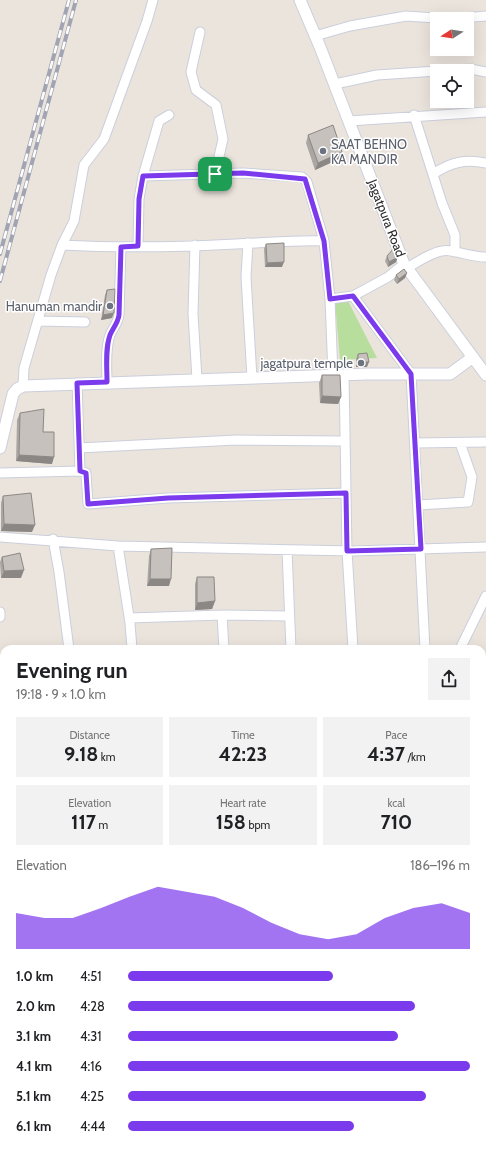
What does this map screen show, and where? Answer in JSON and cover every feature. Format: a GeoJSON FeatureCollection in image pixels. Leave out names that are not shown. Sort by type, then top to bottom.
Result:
{"type":"FeatureCollection","features":[{"type":"Feature","properties":{"kind":"street"},"geometry":{"type":"LineString","coordinates":[[23,386],[24,368],[38,321],[62,245],[74,221],[84,165],[104,139],[147,21],[153,0]]}},
{"type":"Feature","properties":{"kind":"street","name":"Jagatpura Road"},"geometry":{"type":"LineString","coordinates":[[300,0],[335,84],[406,266],[486,375]]}},
{"type":"Feature","properties":{"kind":"street"},"geometry":{"type":"LineString","coordinates":[[315,36],[350,26],[406,16],[451,19],[486,16]]}},
{"type":"Feature","properties":{"kind":"street"},"geometry":{"type":"LineString","coordinates":[[200,32],[191,72],[196,90],[216,105],[223,139],[215,174]]}},
{"type":"Feature","properties":{"kind":"street"},"geometry":{"type":"LineString","coordinates":[[474,70],[486,72]]}},
{"type":"Feature","properties":{"kind":"street"},"geometry":{"type":"LineString","coordinates":[[335,84],[377,75],[430,71]]}},
{"type":"Feature","properties":{"kind":"street"},"geometry":{"type":"LineString","coordinates":[[349,121],[486,112]]}},
{"type":"Feature","properties":{"kind":"street"},"geometry":{"type":"LineString","coordinates":[[138,246],[139,199],[143,176],[159,121],[169,115]]}},
{"type":"Feature","properties":{"kind":"street"},"geometry":{"type":"LineString","coordinates":[[414,116],[442,203],[455,235],[455,252]]}},
{"type":"Feature","properties":{"kind":"street"},"geometry":{"type":"LineString","coordinates":[[433,174],[448,164],[474,161],[486,163]]}},
{"type":"Feature","properties":{"kind":"street"},"geometry":{"type":"LineString","coordinates":[[143,176],[157,177],[243,173],[305,179],[324,241],[339,375],[344,441],[347,551],[353,645]]}},
{"type":"Feature","properties":{"kind":"street"},"geometry":{"type":"LineString","coordinates":[[62,245],[121,247],[248,243],[288,240],[324,241]]}},
{"type":"Feature","properties":{"kind":"street"},"geometry":{"type":"LineString","coordinates":[[248,243],[246,277],[252,378]]}},
{"type":"Feature","properties":{"kind":"street"},"geometry":{"type":"LineString","coordinates":[[195,245],[193,314],[197,379]]}},
{"type":"Feature","properties":{"kind":"street"},"geometry":{"type":"LineString","coordinates":[[107,382],[107,346],[110,336],[118,321],[119,315],[121,247]]}},
{"type":"Feature","properties":{"kind":"street"},"geometry":{"type":"LineString","coordinates":[[330,299],[353,296],[406,266],[427,256],[449,250],[475,257],[486,257]]}},
{"type":"Feature","properties":{"kind":"street"},"geometry":{"type":"LineString","coordinates":[[353,296],[411,374],[425,645]]}},
{"type":"Feature","properties":{"kind":"street"},"geometry":{"type":"LineString","coordinates":[[38,321],[85,322]]}},
{"type":"Feature","properties":{"kind":"street"},"geometry":{"type":"LineString","coordinates":[[0,448],[13,394],[17,389],[23,386],[339,375],[450,374],[473,357]]}},
{"type":"Feature","properties":{"kind":"street"},"geometry":{"type":"LineString","coordinates":[[77,383],[80,471]]}},
{"type":"Feature","properties":{"kind":"street"},"geometry":{"type":"LineString","coordinates":[[80,448],[236,440],[344,441]]}},
{"type":"Feature","properties":{"kind":"street"},"geometry":{"type":"LineString","coordinates":[[415,443],[486,442]]}},
{"type":"Feature","properties":{"kind":"street"},"geometry":{"type":"LineString","coordinates":[[418,505],[468,502],[472,477],[460,443]]}},
{"type":"Feature","properties":{"kind":"street"},"geometry":{"type":"LineString","coordinates":[[0,473],[80,471],[86,473],[88,504],[168,498],[346,493]]}},
{"type":"Feature","properties":{"kind":"street"},"geometry":{"type":"LineString","coordinates":[[0,537],[53,539],[118,546],[287,550],[347,551],[486,547]]}},
{"type":"Feature","properties":{"kind":"street"},"geometry":{"type":"LineString","coordinates":[[53,539],[68,645]]}},
{"type":"Feature","properties":{"kind":"street"},"geometry":{"type":"LineString","coordinates":[[118,546],[132,645]]}},
{"type":"Feature","properties":{"kind":"street"},"geometry":{"type":"LineString","coordinates":[[287,550],[288,616],[291,645]]}},
{"type":"Feature","properties":{"kind":"street"},"geometry":{"type":"LineString","coordinates":[[462,645],[486,596]]}},
{"type":"Feature","properties":{"kind":"street"},"geometry":{"type":"LineString","coordinates":[[129,618],[222,615],[288,616]]}},
{"type":"Feature","properties":{"kind":"street"},"geometry":{"type":"LineString","coordinates":[[222,615],[224,645]]}},
{"type":"Feature","properties":{"kind":"green space"},"geometry":{"type":"Polygon","coordinates":[[[347,299],[377,358],[340,360],[335,301],[347,299]]]}},
{"type":"Feature","properties":{"kind":"building","name":"SAAT BEHNO KA MANDIR"},"geometry":{"type":"Polygon","coordinates":[[[333,125],[342,152],[318,163],[308,135],[333,125]]]}},
{"type":"Feature","properties":{"kind":"building"},"geometry":{"type":"Polygon","coordinates":[[[284,243],[284,262],[267,263],[266,244],[284,243]]]}},
{"type":"Feature","properties":{"kind":"building"},"geometry":{"type":"Polygon","coordinates":[[[394,248],[398,257],[389,262],[387,256],[394,248]]]}},
{"type":"Feature","properties":{"kind":"building"},"geometry":{"type":"Polygon","coordinates":[[[404,269],[407,273],[399,279],[396,275],[404,269]]]}},
{"type":"Feature","properties":{"kind":"building"},"geometry":{"type":"Polygon","coordinates":[[[115,289],[114,313],[103,315],[107,290],[115,289]]]}},
{"type":"Feature","properties":{"kind":"building"},"geometry":{"type":"Polygon","coordinates":[[[367,353],[369,362],[358,362],[358,354],[367,353]]]}},
{"type":"Feature","properties":{"kind":"building"},"geometry":{"type":"Polygon","coordinates":[[[322,375],[340,375],[341,397],[322,396],[322,375]]]}},
{"type":"Feature","properties":{"kind":"building"},"geometry":{"type":"Polygon","coordinates":[[[44,409],[43,432],[54,432],[54,457],[19,455],[20,413],[44,409]]]}},
{"type":"Feature","properties":{"kind":"building"},"geometry":{"type":"Polygon","coordinates":[[[31,493],[35,525],[4,524],[3,496],[31,493]]]}},
{"type":"Feature","properties":{"kind":"building"},"geometry":{"type":"Polygon","coordinates":[[[172,548],[171,579],[150,579],[151,549],[172,548]]]}},
{"type":"Feature","properties":{"kind":"building"},"geometry":{"type":"Polygon","coordinates":[[[20,553],[24,570],[4,571],[2,557],[20,553]]]}},
{"type":"Feature","properties":{"kind":"building"},"geometry":{"type":"Polygon","coordinates":[[[197,577],[214,577],[215,601],[197,603],[197,577]]]}},
{"type":"Feature","properties":{"kind":"railway"},"geometry":{"type":"LineString","coordinates":[[0,254],[69,0]]}},
{"type":"Feature","properties":{"kind":"railway"},"geometry":{"type":"LineString","coordinates":[[0,281],[76,0]]}},
{"type":"Feature","properties":{"kind":"place","name":"SAAT BEHNO KA MANDIR"},"geometry":{"type":"Point","coordinates":[323,151]}},
{"type":"Feature","properties":{"kind":"place","name":"Hanuman mandir"},"geometry":{"type":"Point","coordinates":[110,306]}},
{"type":"Feature","properties":{"kind":"place","name":"jagatpura temple"},"geometry":{"type":"Point","coordinates":[361,363]}},
{"type":"Feature","properties":{"kind":"route"},"geometry":{"type":"LineString","coordinates":[[243,173],[302,177],[307,182],[324,241],[330,299],[353,296],[411,374],[421,549],[347,551],[346,493],[226,498],[168,498],[88,504],[86,473],[80,471],[77,383],[107,382],[107,346],[113,328],[118,321],[119,315],[121,247],[138,246],[139,199],[143,176],[157,177],[215,174],[243,173]]}}]}
